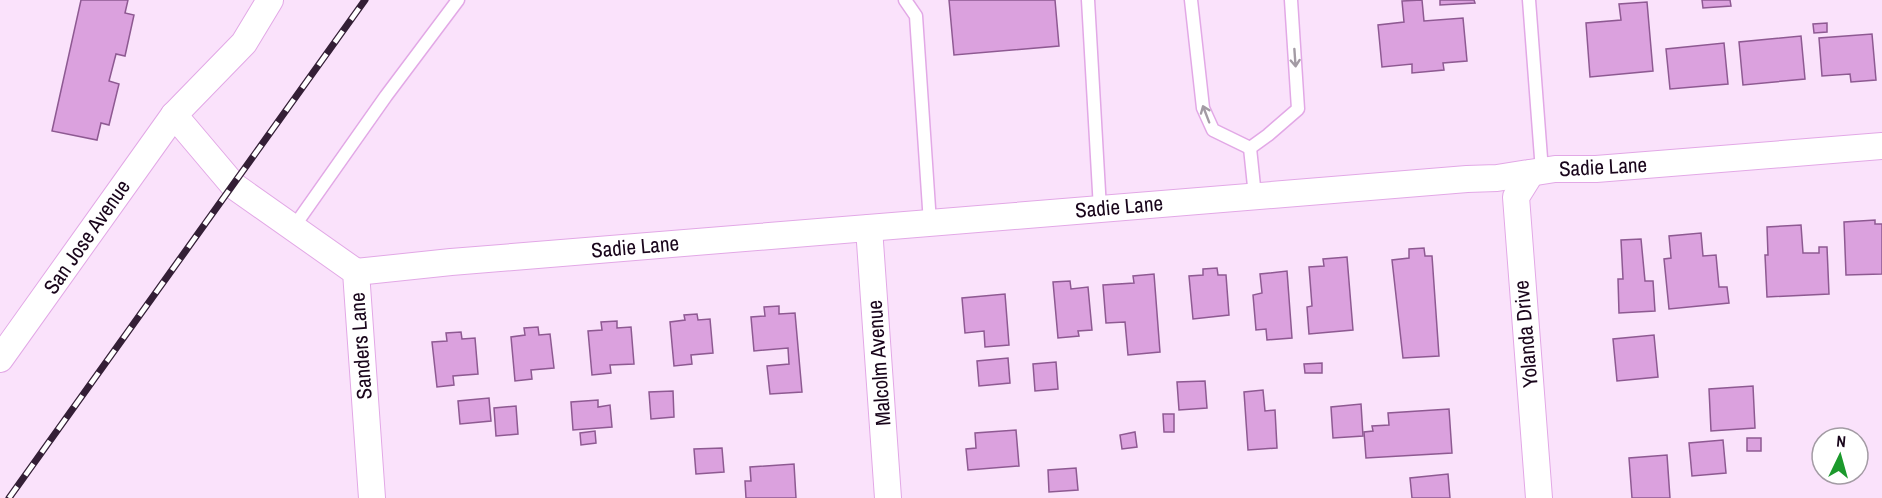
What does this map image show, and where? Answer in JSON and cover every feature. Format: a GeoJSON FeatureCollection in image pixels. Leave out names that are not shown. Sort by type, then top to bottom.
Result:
{"type":"FeatureCollection","features":[{"type":"Feature","properties":{"kind":"street"},"geometry":{"type":"LineString","coordinates":[[174,115],[244,43],[270,0]]}},
{"type":"Feature","properties":{"kind":"street","name":"Sanders Lane"},"geometry":{"type":"LineString","coordinates":[[174,115],[234,186],[356,272],[372,498]]}},
{"type":"Feature","properties":{"kind":"street","name":"San Jose Avenue"},"geometry":{"type":"LineString","coordinates":[[2,354],[174,115]]}},
{"type":"Feature","properties":{"kind":"street","name":"Sadie Lane"},"geometry":{"type":"LineString","coordinates":[[356,272],[1467,178],[1497,178],[1555,169],[1596,169],[1882,146]]}},
{"type":"Feature","properties":{"kind":"street","name":"Yolanda Drive"},"geometry":{"type":"LineString","coordinates":[[1537,172],[1516,197],[1539,498]]}},
{"type":"Feature","properties":{"kind":"street","name":"Malcolm Avenue"},"geometry":{"type":"LineString","coordinates":[[869,228],[888,498]]}},
{"type":"Feature","properties":{"kind":"lane"},"geometry":{"type":"LineString","coordinates":[[293,228],[458,0]]}},
{"type":"Feature","properties":{"kind":"lane"},"geometry":{"type":"LineString","coordinates":[[905,0],[916,16],[930,223]]}},
{"type":"Feature","properties":{"kind":"lane"},"geometry":{"type":"LineString","coordinates":[[1088,0],[1100,209]]}},
{"type":"Feature","properties":{"kind":"lane"},"geometry":{"type":"LineString","coordinates":[[1191,0],[1203,108],[1213,130],[1250,148]]}},
{"type":"Feature","properties":{"kind":"lane"},"geometry":{"type":"LineString","coordinates":[[1250,148],[1298,109],[1291,0]]}},
{"type":"Feature","properties":{"kind":"lane"},"geometry":{"type":"LineString","coordinates":[[1529,0],[1537,172]]}},
{"type":"Feature","properties":{"kind":"lane"},"geometry":{"type":"LineString","coordinates":[[1250,148],[1255,196]]}},
{"type":"Feature","properties":{"kind":"building"},"geometry":{"type":"Polygon","coordinates":[[[81,0],[128,0],[125,13],[134,15],[125,56],[116,54],[109,81],[119,84],[109,125],[101,123],[97,140],[52,131],[81,0]]]}},
{"type":"Feature","properties":{"kind":"building"},"geometry":{"type":"Polygon","coordinates":[[[949,0],[1055,0],[1059,46],[954,55],[949,0]]]}},
{"type":"Feature","properties":{"kind":"building"},"geometry":{"type":"Polygon","coordinates":[[[1422,0],[1424,21],[1463,18],[1467,61],[1443,63],[1444,70],[1412,73],[1412,64],[1382,67],[1378,25],[1404,22],[1402,1],[1422,0]]]}},
{"type":"Feature","properties":{"kind":"building"},"geometry":{"type":"Polygon","coordinates":[[[1440,0],[1474,0],[1475,3],[1440,5],[1440,0]]]}},
{"type":"Feature","properties":{"kind":"building"},"geometry":{"type":"Polygon","coordinates":[[[1702,0],[1730,0],[1731,6],[1703,8],[1702,0]]]}},
{"type":"Feature","properties":{"kind":"building"},"geometry":{"type":"Polygon","coordinates":[[[1647,2],[1653,71],[1590,77],[1586,23],[1621,20],[1619,4],[1647,2]]]}},
{"type":"Feature","properties":{"kind":"building"},"geometry":{"type":"Polygon","coordinates":[[[1827,23],[1827,32],[1814,33],[1813,24],[1827,23]]]}},
{"type":"Feature","properties":{"kind":"building"},"geometry":{"type":"Polygon","coordinates":[[[1872,34],[1876,80],[1851,82],[1850,74],[1822,76],[1819,38],[1872,34]]]}},
{"type":"Feature","properties":{"kind":"building"},"geometry":{"type":"Polygon","coordinates":[[[1801,36],[1805,79],[1743,85],[1739,42],[1801,36]]]}},
{"type":"Feature","properties":{"kind":"building"},"geometry":{"type":"Polygon","coordinates":[[[1724,43],[1728,84],[1670,89],[1666,49],[1724,43]]]}},
{"type":"Feature","properties":{"kind":"building"},"geometry":{"type":"Polygon","coordinates":[[[1875,220],[1875,224],[1882,224],[1882,274],[1846,275],[1844,222],[1875,220]]]}},
{"type":"Feature","properties":{"kind":"building"},"geometry":{"type":"Polygon","coordinates":[[[1801,225],[1803,253],[1819,253],[1819,247],[1827,247],[1829,294],[1767,297],[1765,255],[1768,255],[1767,227],[1801,225]]]}},
{"type":"Feature","properties":{"kind":"building"},"geometry":{"type":"Polygon","coordinates":[[[1701,233],[1703,256],[1716,255],[1719,287],[1727,287],[1729,303],[1669,309],[1664,259],[1671,258],[1669,236],[1701,233]]]}},
{"type":"Feature","properties":{"kind":"building"},"geometry":{"type":"Polygon","coordinates":[[[1641,239],[1645,281],[1653,281],[1655,311],[1619,313],[1618,279],[1623,279],[1621,240],[1641,239]]]}},
{"type":"Feature","properties":{"kind":"building"},"geometry":{"type":"Polygon","coordinates":[[[1424,248],[1425,256],[1432,256],[1439,356],[1403,358],[1392,260],[1409,258],[1409,249],[1424,248]]]}},
{"type":"Feature","properties":{"kind":"building"},"geometry":{"type":"Polygon","coordinates":[[[1347,257],[1353,330],[1309,334],[1307,307],[1312,306],[1309,267],[1324,266],[1323,259],[1347,257]]]}},
{"type":"Feature","properties":{"kind":"building"},"geometry":{"type":"Polygon","coordinates":[[[1217,268],[1218,275],[1226,275],[1229,315],[1193,319],[1189,276],[1203,275],[1203,269],[1217,268]]]}},
{"type":"Feature","properties":{"kind":"building"},"geometry":{"type":"Polygon","coordinates":[[[1287,271],[1292,338],[1267,340],[1266,329],[1256,330],[1253,295],[1262,293],[1260,274],[1287,271]]]}},
{"type":"Feature","properties":{"kind":"building"},"geometry":{"type":"Polygon","coordinates":[[[1154,274],[1160,352],[1128,355],[1125,322],[1106,323],[1103,285],[1134,283],[1133,276],[1154,274]]]}},
{"type":"Feature","properties":{"kind":"building"},"geometry":{"type":"Polygon","coordinates":[[[1070,281],[1071,289],[1088,287],[1092,330],[1078,331],[1079,336],[1058,338],[1053,282],[1070,281]]]}},
{"type":"Feature","properties":{"kind":"building"},"geometry":{"type":"Polygon","coordinates":[[[1005,294],[1009,345],[985,347],[984,331],[965,333],[962,298],[1005,294]]]}},
{"type":"Feature","properties":{"kind":"building"},"geometry":{"type":"Polygon","coordinates":[[[779,306],[779,314],[795,313],[802,392],[770,394],[767,366],[789,364],[788,348],[754,351],[751,317],[765,316],[764,307],[779,306]]]}},
{"type":"Feature","properties":{"kind":"building"},"geometry":{"type":"Polygon","coordinates":[[[697,314],[698,320],[710,319],[713,353],[691,355],[692,364],[674,366],[670,322],[685,320],[684,315],[697,314]]]}},
{"type":"Feature","properties":{"kind":"building"},"geometry":{"type":"Polygon","coordinates":[[[617,321],[617,328],[631,327],[634,364],[610,365],[611,373],[592,375],[588,331],[602,330],[601,322],[617,321]]]}},
{"type":"Feature","properties":{"kind":"building"},"geometry":{"type":"Polygon","coordinates":[[[538,327],[539,335],[550,334],[554,368],[531,370],[532,379],[515,381],[511,337],[525,335],[524,328],[538,327]]]}},
{"type":"Feature","properties":{"kind":"building"},"geometry":{"type":"Polygon","coordinates":[[[461,332],[462,339],[475,338],[478,374],[453,376],[454,385],[437,387],[432,342],[447,341],[446,333],[461,332]]]}},
{"type":"Feature","properties":{"kind":"building"},"geometry":{"type":"Polygon","coordinates":[[[1654,335],[1658,377],[1617,381],[1613,339],[1654,335]]]}},
{"type":"Feature","properties":{"kind":"building"},"geometry":{"type":"Polygon","coordinates":[[[1008,358],[1010,383],[979,386],[977,361],[1008,358]]]}},
{"type":"Feature","properties":{"kind":"building"},"geometry":{"type":"Polygon","coordinates":[[[1056,362],[1058,389],[1035,391],[1033,364],[1056,362]]]}},
{"type":"Feature","properties":{"kind":"building"},"geometry":{"type":"Polygon","coordinates":[[[1322,363],[1322,373],[1305,373],[1304,364],[1322,363]]]}},
{"type":"Feature","properties":{"kind":"building"},"geometry":{"type":"Polygon","coordinates":[[[1205,381],[1207,408],[1179,410],[1177,382],[1205,381]]]}},
{"type":"Feature","properties":{"kind":"building"},"geometry":{"type":"Polygon","coordinates":[[[1753,386],[1755,428],[1711,431],[1709,389],[1753,386]]]}},
{"type":"Feature","properties":{"kind":"building"},"geometry":{"type":"Polygon","coordinates":[[[1263,390],[1265,411],[1275,410],[1277,448],[1248,450],[1244,392],[1263,390]]]}},
{"type":"Feature","properties":{"kind":"building"},"geometry":{"type":"Polygon","coordinates":[[[673,391],[674,417],[651,419],[649,392],[673,391]]]}},
{"type":"Feature","properties":{"kind":"building"},"geometry":{"type":"Polygon","coordinates":[[[489,398],[491,421],[460,424],[458,401],[489,398]]]}},
{"type":"Feature","properties":{"kind":"building"},"geometry":{"type":"Polygon","coordinates":[[[598,400],[598,407],[610,405],[612,427],[573,430],[571,402],[598,400]]]}},
{"type":"Feature","properties":{"kind":"building"},"geometry":{"type":"Polygon","coordinates":[[[1361,404],[1363,436],[1333,438],[1331,407],[1361,404]]]}},
{"type":"Feature","properties":{"kind":"building"},"geometry":{"type":"Polygon","coordinates":[[[516,406],[518,434],[496,436],[494,408],[516,406]]]}},
{"type":"Feature","properties":{"kind":"building"},"geometry":{"type":"Polygon","coordinates":[[[1449,409],[1452,453],[1366,458],[1364,432],[1373,431],[1372,426],[1389,425],[1388,413],[1449,409]]]}},
{"type":"Feature","properties":{"kind":"building"},"geometry":{"type":"Polygon","coordinates":[[[1163,414],[1174,414],[1174,432],[1164,432],[1163,414]]]}},
{"type":"Feature","properties":{"kind":"building"},"geometry":{"type":"Polygon","coordinates":[[[1016,430],[1019,466],[968,470],[966,449],[976,448],[975,433],[1016,430]]]}},
{"type":"Feature","properties":{"kind":"building"},"geometry":{"type":"Polygon","coordinates":[[[595,431],[596,443],[581,445],[580,433],[595,431]]]}},
{"type":"Feature","properties":{"kind":"building"},"geometry":{"type":"Polygon","coordinates":[[[1135,432],[1137,447],[1122,449],[1120,435],[1135,432]]]}},
{"type":"Feature","properties":{"kind":"building"},"geometry":{"type":"Polygon","coordinates":[[[1747,438],[1761,438],[1761,451],[1747,451],[1747,438]]]}},
{"type":"Feature","properties":{"kind":"building"},"geometry":{"type":"Polygon","coordinates":[[[1723,440],[1726,473],[1692,476],[1689,443],[1723,440]]]}},
{"type":"Feature","properties":{"kind":"building"},"geometry":{"type":"Polygon","coordinates":[[[722,448],[724,472],[696,474],[694,449],[722,448]]]}},
{"type":"Feature","properties":{"kind":"building"},"geometry":{"type":"Polygon","coordinates":[[[1667,455],[1670,498],[1632,498],[1629,458],[1667,455]]]}},
{"type":"Feature","properties":{"kind":"building"},"geometry":{"type":"Polygon","coordinates":[[[794,464],[796,498],[746,498],[745,481],[751,481],[750,467],[794,464]]]}},
{"type":"Feature","properties":{"kind":"building"},"geometry":{"type":"Polygon","coordinates":[[[1076,468],[1078,490],[1049,492],[1048,470],[1076,468]]]}},
{"type":"Feature","properties":{"kind":"building"},"geometry":{"type":"Polygon","coordinates":[[[1448,474],[1450,498],[1412,498],[1410,478],[1448,474]]]}},
{"type":"Feature","properties":{"kind":"railway"},"geometry":{"type":"LineString","coordinates":[[9,498],[365,0]]}}]}
